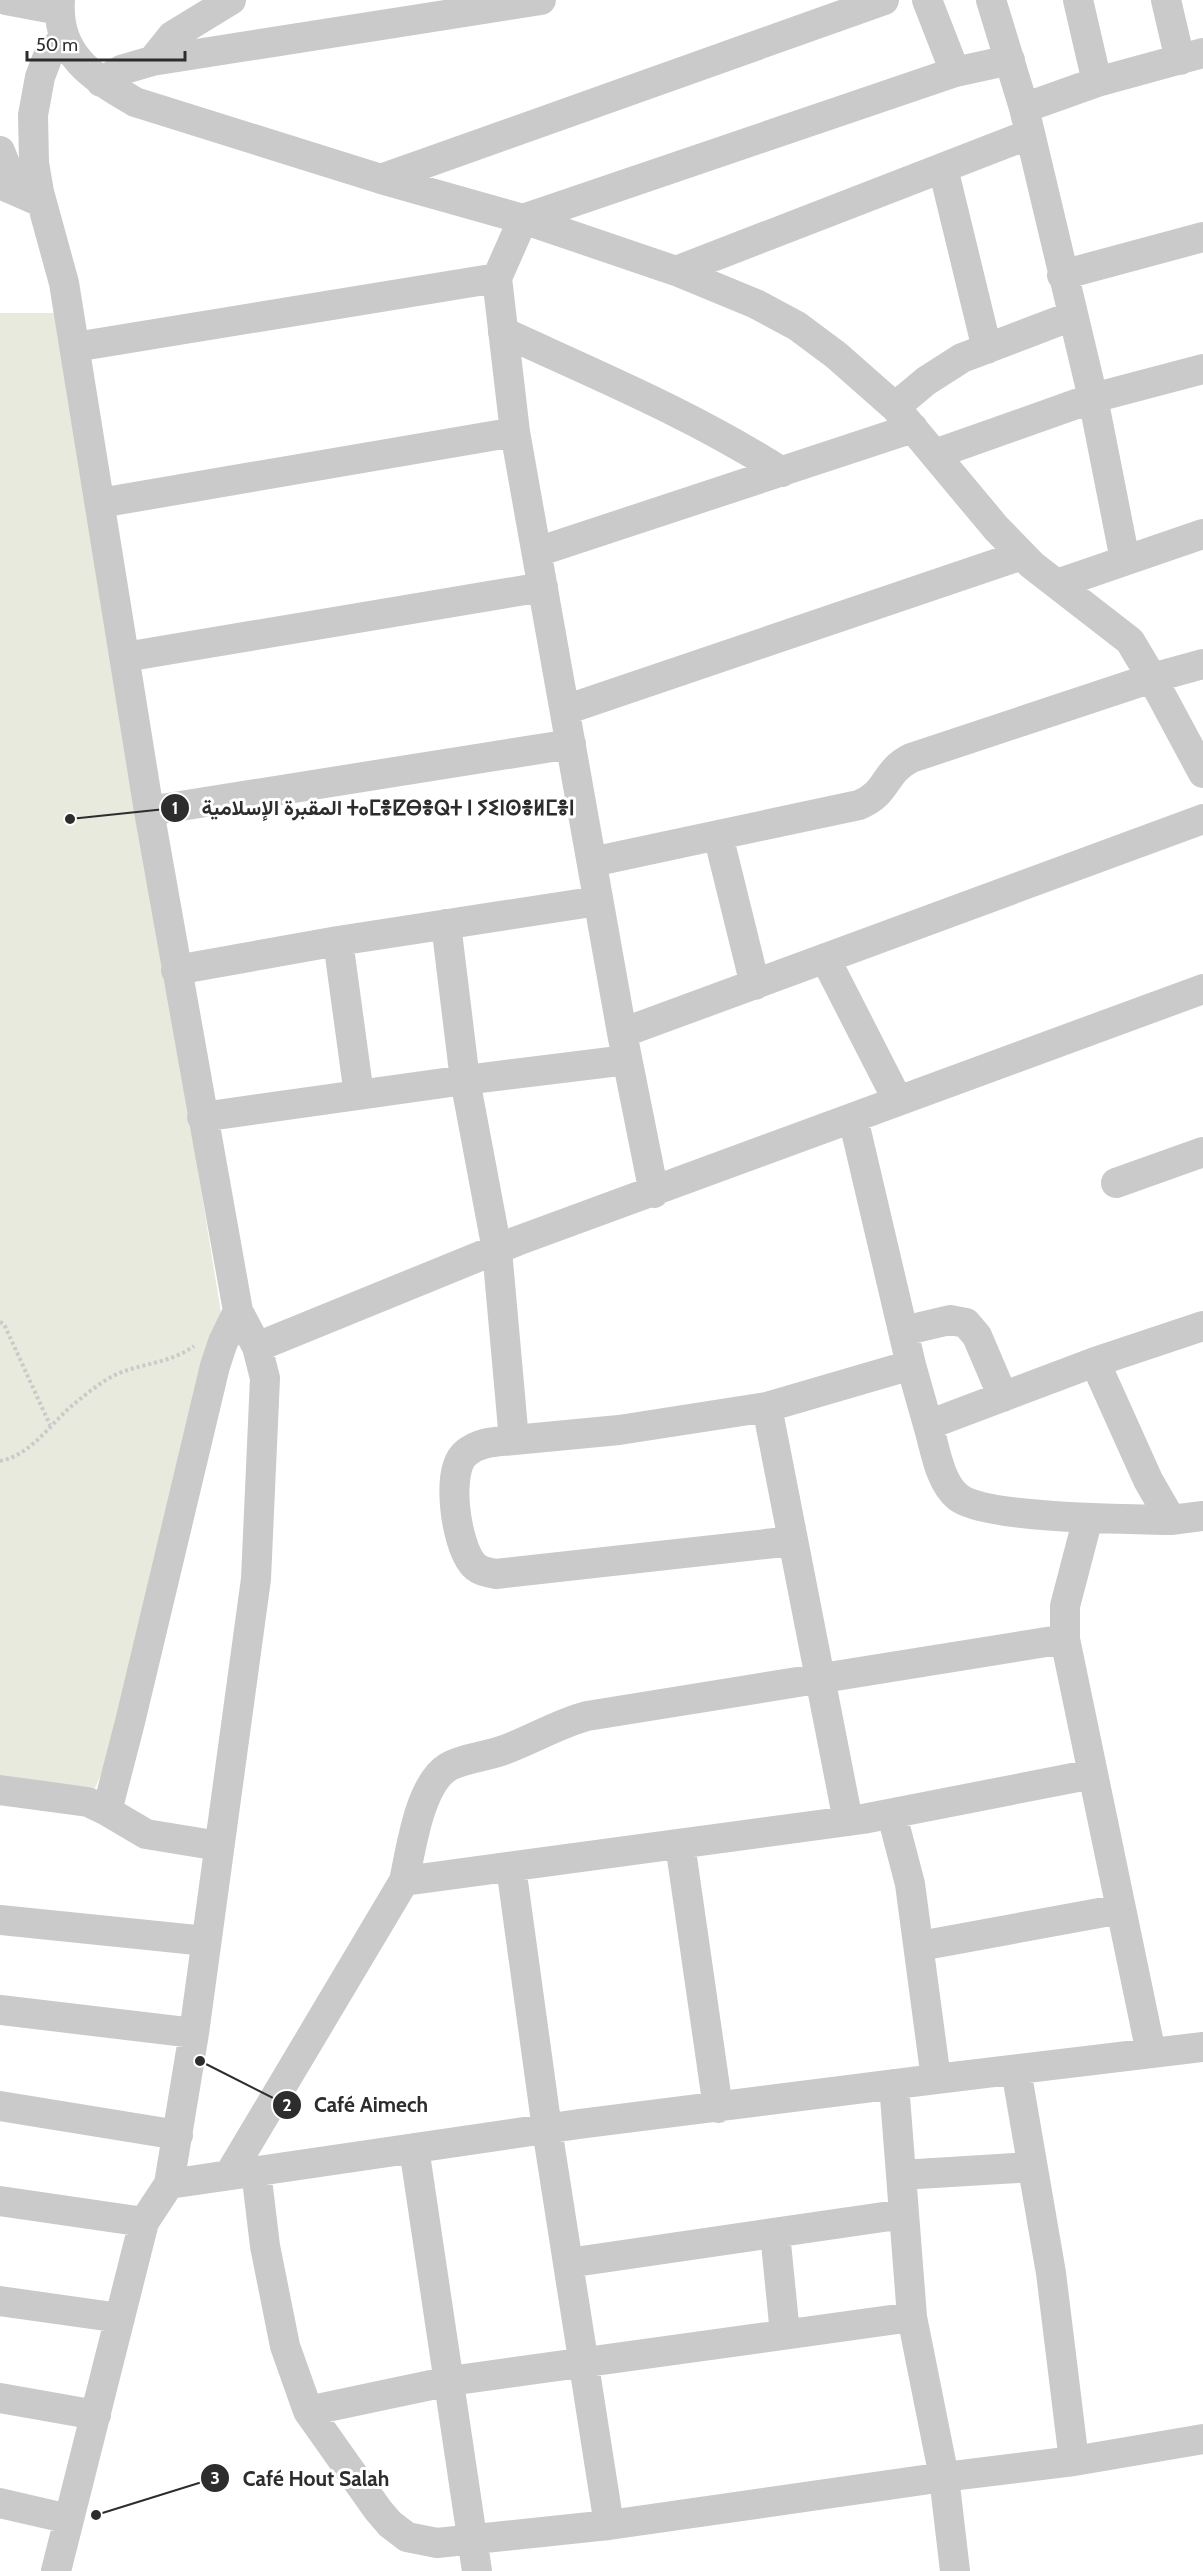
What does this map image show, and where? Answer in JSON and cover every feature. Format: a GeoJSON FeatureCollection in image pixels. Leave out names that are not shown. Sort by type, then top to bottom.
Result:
{"type":"FeatureCollection","features":[{"type":"Feature","properties":{"kind":"street"},"geometry":{"type":"LineString","coordinates":[[6,0],[61,16]]}},
{"type":"Feature","properties":{"kind":"street"},"geometry":{"type":"LineString","coordinates":[[152,61],[172,36],[231,0]]}},
{"type":"Feature","properties":{"kind":"street"},"geometry":{"type":"LineString","coordinates":[[101,82],[121,70],[152,61],[541,0]]}},
{"type":"Feature","properties":{"kind":"street"},"geometry":{"type":"LineString","coordinates":[[381,180],[884,0]]}},
{"type":"Feature","properties":{"kind":"street"},"geometry":{"type":"LineString","coordinates":[[927,0],[955,72]]}},
{"type":"Feature","properties":{"kind":"street"},"geometry":{"type":"LineString","coordinates":[[991,0],[1027,121],[1093,398],[1125,560]]}},
{"type":"Feature","properties":{"kind":"street"},"geometry":{"type":"LineString","coordinates":[[1077,0],[1097,82]]}},
{"type":"Feature","properties":{"kind":"street"},"geometry":{"type":"LineString","coordinates":[[676,271],[943,168],[1097,82],[1192,57],[1166,0]]}},
{"type":"Feature","properties":{"kind":"street"},"geometry":{"type":"LineString","coordinates":[[61,16],[78,63],[101,82],[135,102],[381,180],[523,219],[676,271],[756,304],[797,326],[836,355],[904,417],[1022,555],[1046,578],[1057,584],[1130,641],[1203,773]]}},
{"type":"Feature","properties":{"kind":"street"},"geometry":{"type":"LineString","coordinates":[[19,192],[34,163],[33,115],[40,77],[61,16]]}},
{"type":"Feature","properties":{"kind":"street"},"geometry":{"type":"LineString","coordinates":[[654,1193],[598,901],[515,432],[496,278],[523,219],[955,72],[1010,60]]}},
{"type":"Feature","properties":{"kind":"street"},"geometry":{"type":"LineString","coordinates":[[0,151],[64,283],[149,811],[202,1118],[238,1311],[257,1347],[265,1378],[256,1579],[178,2135],[169,2184],[144,2222],[56,2571]]}},
{"type":"Feature","properties":{"kind":"street"},"geometry":{"type":"LineString","coordinates":[[943,168],[987,349]]}},
{"type":"Feature","properties":{"kind":"street"},"geometry":{"type":"LineString","coordinates":[[1062,274],[1203,237]]}},
{"type":"Feature","properties":{"kind":"street"},"geometry":{"type":"LineString","coordinates":[[75,347],[496,278]]}},
{"type":"Feature","properties":{"kind":"street"},"geometry":{"type":"LineString","coordinates":[[537,552],[782,472],[904,417],[926,381],[962,358],[1072,316]]}},
{"type":"Feature","properties":{"kind":"street"},"geometry":{"type":"LineString","coordinates":[[503,332],[626,388],[750,451],[782,472]]}},
{"type":"Feature","properties":{"kind":"street"},"geometry":{"type":"LineString","coordinates":[[935,454],[1093,398],[1203,369]]}},
{"type":"Feature","properties":{"kind":"street"},"geometry":{"type":"LineString","coordinates":[[100,503],[515,432]]}},
{"type":"Feature","properties":{"kind":"street"},"geometry":{"type":"LineString","coordinates":[[1057,584],[1203,534]]}},
{"type":"Feature","properties":{"kind":"street"},"geometry":{"type":"LineString","coordinates":[[565,710],[1022,555]]}},
{"type":"Feature","properties":{"kind":"street"},"geometry":{"type":"LineString","coordinates":[[125,657],[543,587]]}},
{"type":"Feature","properties":{"kind":"street"},"geometry":{"type":"LineString","coordinates":[[592,862],[859,805],[870,801],[880,792],[898,765],[911,758],[1152,678],[1203,664]]}},
{"type":"Feature","properties":{"kind":"street"},"geometry":{"type":"LineString","coordinates":[[149,811],[571,744]]}},
{"type":"Feature","properties":{"kind":"street"},"geometry":{"type":"LineString","coordinates":[[202,1118],[465,1080],[625,1047],[754,985],[1203,819]]}},
{"type":"Feature","properties":{"kind":"street"},"geometry":{"type":"LineString","coordinates":[[718,835],[754,985]]}},
{"type":"Feature","properties":{"kind":"street"},"geometry":{"type":"LineString","coordinates":[[176,970],[338,941],[598,901]]}},
{"type":"Feature","properties":{"kind":"street"},"geometry":{"type":"LineString","coordinates":[[446,924],[465,1080],[496,1250],[514,1440]]}},
{"type":"Feature","properties":{"kind":"street"},"geometry":{"type":"LineString","coordinates":[[338,941],[358,1095]]}},
{"type":"Feature","properties":{"kind":"street"},"geometry":{"type":"LineString","coordinates":[[825,958],[898,1101]]}},
{"type":"Feature","properties":{"kind":"street"},"geometry":{"type":"LineString","coordinates":[[257,1347],[496,1250],[1203,989]]}},
{"type":"Feature","properties":{"kind":"street"},"geometry":{"type":"LineString","coordinates":[[853,1118],[911,1365],[947,1484],[956,1496],[968,1504],[992,1509],[1088,1518],[1171,1520],[1203,1516]]}},
{"type":"Feature","properties":{"kind":"street"},"geometry":{"type":"LineString","coordinates":[[1116,1183],[1203,1152]]}},
{"type":"Feature","properties":{"kind":"street"},"geometry":{"type":"LineString","coordinates":[[106,1811],[135,1702],[216,1366],[223,1342],[238,1311]]}},
{"type":"Feature","properties":{"kind":"street"},"geometry":{"type":"LineString","coordinates":[[903,1331],[950,1320],[966,1323],[977,1336],[1003,1397]]}},
{"type":"Feature","properties":{"kind":"street"},"geometry":{"type":"LineString","coordinates":[[928,1425],[1095,1362],[1203,1326]]}},
{"type":"Feature","properties":{"kind":"street"},"geometry":{"type":"LineString","coordinates":[[1095,1362],[1148,1480],[1171,1520]]}},
{"type":"Feature","properties":{"kind":"street"},"geometry":{"type":"LineString","coordinates":[[793,1541],[496,1574],[480,1571],[471,1562],[461,1539],[455,1497],[456,1466],[464,1454],[479,1444],[620,1430],[767,1407],[911,1365]]}},
{"type":"Feature","properties":{"kind":"street"},"geometry":{"type":"LineString","coordinates":[[767,1407],[848,1821]]}},
{"type":"Feature","properties":{"kind":"street"},"geometry":{"type":"LineString","coordinates":[[1088,1518],[1065,1606],[1065,1639],[1150,2053]]}},
{"type":"Feature","properties":{"kind":"street"},"geometry":{"type":"LineString","coordinates":[[1065,1639],[587,1716],[569,1721],[500,1751],[447,1768],[436,1777],[430,1788],[416,1827],[404,1881],[242,2173],[265,2246],[285,2346],[308,2411],[390,2524],[407,2536],[436,2543],[609,2525],[944,2477],[1074,2461],[1203,2439]]}},
{"type":"Feature","properties":{"kind":"street"},"geometry":{"type":"LineString","coordinates":[[404,1881],[892,1815],[1093,1774]]}},
{"type":"Feature","properties":{"kind":"street"},"geometry":{"type":"LineString","coordinates":[[0,1790],[88,1802],[146,1834],[219,1846]]}},
{"type":"Feature","properties":{"kind":"street"},"geometry":{"type":"LineString","coordinates":[[892,1815],[910,1884],[936,2079]]}},
{"type":"Feature","properties":{"kind":"street"},"geometry":{"type":"LineString","coordinates":[[680,1844],[717,2108]]}},
{"type":"Feature","properties":{"kind":"street"},"geometry":{"type":"LineString","coordinates":[[511,1867],[547,2129],[609,2525]]}},
{"type":"Feature","properties":{"kind":"street"},"geometry":{"type":"LineString","coordinates":[[920,1946],[1121,1910]]}},
{"type":"Feature","properties":{"kind":"street"},"geometry":{"type":"LineString","coordinates":[[0,1920],[206,1941]]}},
{"type":"Feature","properties":{"kind":"street"},"geometry":{"type":"LineString","coordinates":[[0,2010],[194,2033]]}},
{"type":"Feature","properties":{"kind":"street"},"geometry":{"type":"LineString","coordinates":[[169,2184],[547,2129],[1203,2047]]}},
{"type":"Feature","properties":{"kind":"street"},"geometry":{"type":"LineString","coordinates":[[1016,2070],[1051,2273],[1074,2461]]}},
{"type":"Feature","properties":{"kind":"street"},"geometry":{"type":"LineString","coordinates":[[894,2084],[912,2317],[944,2477],[955,2571]]}},
{"type":"Feature","properties":{"kind":"street"},"geometry":{"type":"LineString","coordinates":[[0,2106],[178,2135]]}},
{"type":"Feature","properties":{"kind":"street"},"geometry":{"type":"LineString","coordinates":[[414,2148],[477,2571]]}},
{"type":"Feature","properties":{"kind":"street"},"geometry":{"type":"LineString","coordinates":[[901,2175],[1032,2167]]}},
{"type":"Feature","properties":{"kind":"street"},"geometry":{"type":"LineString","coordinates":[[0,2201],[144,2222]]}},
{"type":"Feature","properties":{"kind":"street"},"geometry":{"type":"LineString","coordinates":[[568,2263],[904,2214]]}},
{"type":"Feature","properties":{"kind":"street"},"geometry":{"type":"LineString","coordinates":[[775,2233],[785,2334]]}},
{"type":"Feature","properties":{"kind":"street"},"geometry":{"type":"LineString","coordinates":[[0,2301],[120,2318]]}},
{"type":"Feature","properties":{"kind":"street"},"geometry":{"type":"LineString","coordinates":[[308,2411],[450,2381],[912,2317]]}},
{"type":"Feature","properties":{"kind":"street"},"geometry":{"type":"LineString","coordinates":[[0,2398],[96,2415]]}},
{"type":"Feature","properties":{"kind":"street"},"geometry":{"type":"LineString","coordinates":[[0,2503],[69,2519]]}},
{"type":"Feature","properties":{"kind":"path"},"geometry":{"type":"LineString","coordinates":[[0,1322],[4,1324],[50,1425]]}},
{"type":"Feature","properties":{"kind":"path"},"geometry":{"type":"LineString","coordinates":[[0,1461],[9,1459],[34,1444],[50,1425],[79,1400],[116,1375],[181,1356],[196,1345]]}},
{"type":"Feature","properties":{"kind":"shaded area"},"geometry":{"type":"Polygon","coordinates":[[[0,313],[59,313],[223,1325],[128,1715],[95,1788],[0,1777],[0,313]]]}},
{"type":"Feature","properties":{"kind":"place","name":"المقبرة الإسلامية ⵜⴰⵎⴻⵇⴱⴻⵕⵜ ⵏ ⵢⵉⵏⵙⴻⵍⵎⴻⵏ"},"geometry":{"type":"Point","coordinates":[70,819]}},
{"type":"Feature","properties":{"kind":"place","name":"Café Aimech"},"geometry":{"type":"Point","coordinates":[200,2061]}},
{"type":"Feature","properties":{"kind":"place","name":"Café Hout Salah"},"geometry":{"type":"Point","coordinates":[96,2515]}}]}
